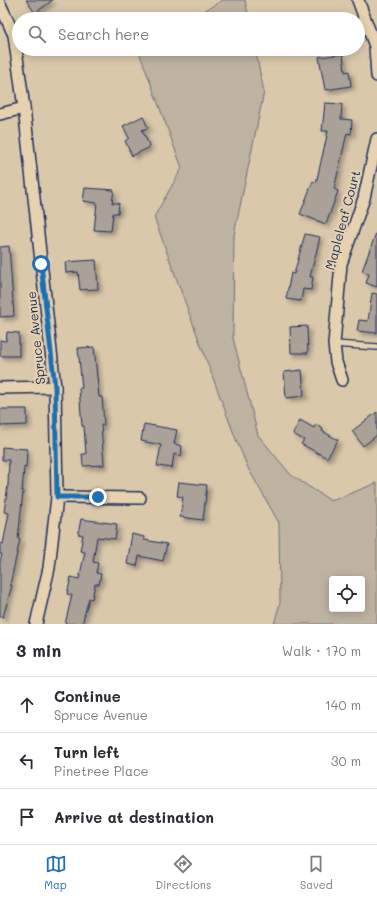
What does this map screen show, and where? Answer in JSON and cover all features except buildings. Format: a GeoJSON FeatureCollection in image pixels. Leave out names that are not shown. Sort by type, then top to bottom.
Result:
{"type":"FeatureCollection","features":[{"type":"Feature","properties":{"kind":"street"},"geometry":{"type":"LineString","coordinates":[[358,0],[362,12]]}},
{"type":"Feature","properties":{"kind":"street","name":"Spruce Avenue"},"geometry":{"type":"LineString","coordinates":[[0,4],[12,31]]}},
{"type":"Feature","properties":{"kind":"street"},"geometry":{"type":"LineString","coordinates":[[365,19],[375,46],[377,76]]}},
{"type":"Feature","properties":{"kind":"street","name":"Spruce Avenue"},"geometry":{"type":"LineString","coordinates":[[17,56],[55,387],[57,497],[49,568],[36,624]]}},
{"type":"Feature","properties":{"kind":"street"},"geometry":{"type":"LineString","coordinates":[[0,114],[24,108]]}},
{"type":"Feature","properties":{"kind":"street","name":"Mapleleaf Court"},"geometry":{"type":"LineString","coordinates":[[342,380],[336,362],[334,344],[341,264],[364,198],[377,139]]}},
{"type":"Feature","properties":{"kind":"street"},"geometry":{"type":"LineString","coordinates":[[0,388],[55,387]]}},
{"type":"Feature","properties":{"kind":"street"},"geometry":{"type":"LineString","coordinates":[[57,497],[140,498]]}},
{"type":"Feature","properties":{"kind":"lane"},"geometry":{"type":"LineString","coordinates":[[334,344],[377,347]]}},
{"type":"Feature","properties":{"kind":"shaded area"},"geometry":{"type":"Polygon","coordinates":[[[223,0],[245,0],[248,12],[202,12],[223,0]]]}},
{"type":"Feature","properties":{"kind":"shaded area"},"geometry":{"type":"Polygon","coordinates":[[[141,56],[256,56],[264,92],[234,235],[233,338],[258,435],[291,475],[331,501],[377,483],[377,624],[274,624],[280,603],[279,523],[248,468],[154,217],[182,168],[141,56]]]}},
{"type":"Feature","properties":{"kind":"route"},"geometry":{"type":"LineString","coordinates":[[41,264],[55,387],[57,497],[98,497]]}}]}
